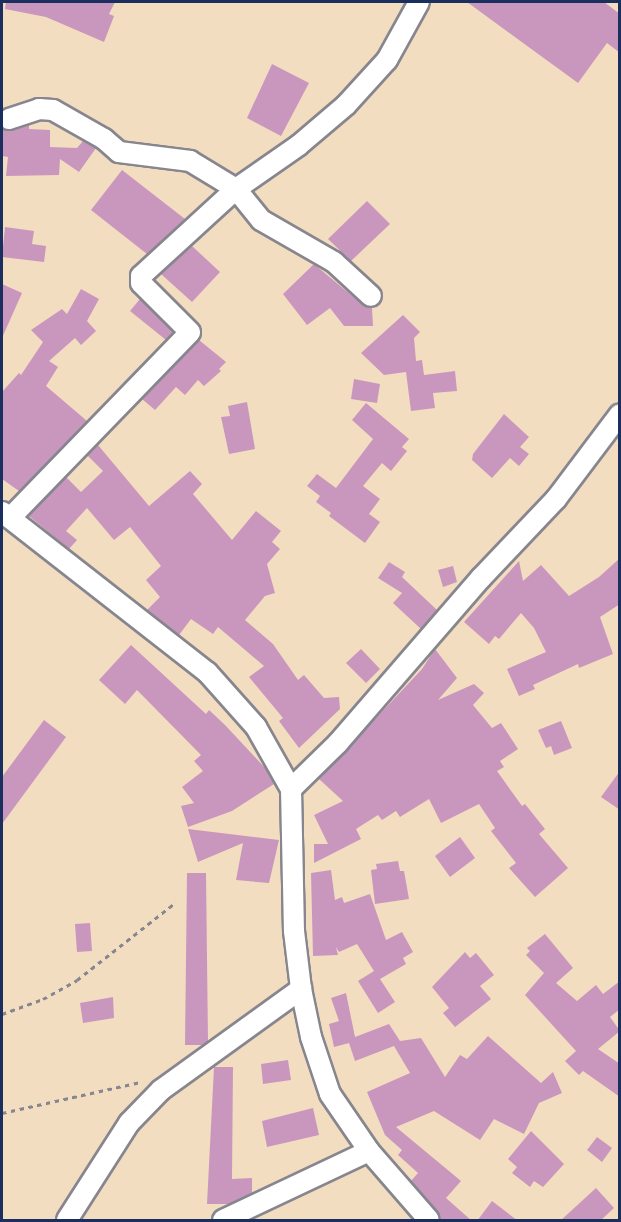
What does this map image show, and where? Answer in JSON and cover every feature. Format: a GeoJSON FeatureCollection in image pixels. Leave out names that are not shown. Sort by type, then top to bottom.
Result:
{"type":"FeatureCollection","features":[{"type":"Feature","properties":{"kind":"street"},"geometry":{"type":"LineString","coordinates":[[419,2],[387,60],[346,105],[299,145],[236,189],[141,276],[141,283],[190,332],[6,514],[207,672],[256,727],[291,789],[294,931],[301,989],[311,1037],[330,1094],[369,1151],[429,1221]]}},
{"type":"Feature","properties":{"kind":"street"},"geometry":{"type":"LineString","coordinates":[[9,119],[39,109],[52,110],[104,139],[119,152],[190,161],[236,189],[261,219],[334,262],[371,296]]}},
{"type":"Feature","properties":{"kind":"street"},"geometry":{"type":"LineString","coordinates":[[291,789],[338,743],[481,578],[556,499],[620,414]]}},
{"type":"Feature","properties":{"kind":"street"},"geometry":{"type":"LineString","coordinates":[[67,1221],[129,1123],[161,1090],[301,989]]}},
{"type":"Feature","properties":{"kind":"street"},"geometry":{"type":"LineString","coordinates":[[224,1221],[369,1151]]}},
{"type":"Feature","properties":{"kind":"path"},"geometry":{"type":"LineString","coordinates":[[2,1014],[43,999],[77,980],[176,902]]}},
{"type":"Feature","properties":{"kind":"path"},"geometry":{"type":"LineString","coordinates":[[2,1113],[142,1082]]}},
{"type":"Feature","properties":{"kind":"building"},"geometry":{"type":"Polygon","coordinates":[[[6,2],[115,2],[109,14],[114,16],[104,42],[46,17],[5,9],[6,2]]]}},
{"type":"Feature","properties":{"kind":"building"},"geometry":{"type":"Polygon","coordinates":[[[467,2],[604,2],[620,14],[620,53],[607,43],[578,83],[467,2]]]}},
{"type":"Feature","properties":{"kind":"building"},"geometry":{"type":"Polygon","coordinates":[[[272,64],[309,83],[281,136],[247,118],[272,64]]]}},
{"type":"Feature","properties":{"kind":"building"},"geometry":{"type":"Polygon","coordinates":[[[29,125],[29,129],[50,130],[50,147],[77,148],[83,141],[96,148],[79,172],[60,159],[59,175],[6,176],[8,157],[2,156],[2,129],[12,130],[29,125]]]}},
{"type":"Feature","properties":{"kind":"building"},"geometry":{"type":"Polygon","coordinates":[[[122,170],[185,219],[147,254],[91,210],[122,170]]]}},
{"type":"Feature","properties":{"kind":"building"},"geometry":{"type":"Polygon","coordinates":[[[367,201],[390,224],[351,261],[328,239],[367,201]]]}},
{"type":"Feature","properties":{"kind":"building"},"geometry":{"type":"Polygon","coordinates":[[[5,227],[34,231],[32,244],[46,246],[44,262],[2,257],[5,227]]]}},
{"type":"Feature","properties":{"kind":"building"},"geometry":{"type":"Polygon","coordinates":[[[192,246],[220,272],[192,302],[161,274],[192,246]]]}},
{"type":"Feature","properties":{"kind":"building"},"geometry":{"type":"Polygon","coordinates":[[[314,264],[363,305],[372,308],[373,326],[344,326],[330,308],[307,325],[283,294],[314,264]]]}},
{"type":"Feature","properties":{"kind":"building"},"geometry":{"type":"Polygon","coordinates":[[[2,284],[22,293],[2,338],[2,284]]]}},
{"type":"Feature","properties":{"kind":"building"},"geometry":{"type":"Polygon","coordinates":[[[81,289],[99,299],[87,321],[96,331],[81,345],[75,338],[49,361],[58,367],[46,386],[87,421],[13,498],[19,491],[2,479],[2,392],[19,373],[21,375],[43,342],[31,330],[62,309],[67,314],[81,289]]]}},
{"type":"Feature","properties":{"kind":"building"},"geometry":{"type":"Polygon","coordinates":[[[140,299],[173,332],[166,340],[130,311],[140,299]]]}},
{"type":"Feature","properties":{"kind":"building"},"geometry":{"type":"Polygon","coordinates":[[[403,315],[420,332],[414,338],[416,361],[422,360],[424,375],[455,371],[457,391],[433,393],[435,408],[411,411],[406,372],[384,375],[361,353],[403,315]]]}},
{"type":"Feature","properties":{"kind":"building"},"geometry":{"type":"Polygon","coordinates":[[[199,340],[226,362],[219,369],[221,371],[204,386],[198,380],[185,395],[176,387],[155,410],[142,399],[199,340]]]}},
{"type":"Feature","properties":{"kind":"building"},"geometry":{"type":"Polygon","coordinates":[[[354,379],[380,384],[377,403],[351,399],[354,379]]]}},
{"type":"Feature","properties":{"kind":"building"},"geometry":{"type":"Polygon","coordinates":[[[247,402],[255,449],[229,454],[221,417],[230,416],[228,406],[247,402]]]}},
{"type":"Feature","properties":{"kind":"building"},"geometry":{"type":"Polygon","coordinates":[[[366,403],[409,439],[402,447],[407,451],[391,471],[382,463],[363,486],[380,499],[369,514],[380,522],[365,543],[329,516],[331,513],[316,502],[320,496],[307,486],[317,474],[336,488],[373,439],[352,420],[366,403]]]}},
{"type":"Feature","properties":{"kind":"building"},"geometry":{"type":"Polygon","coordinates":[[[504,414],[529,437],[520,447],[529,454],[519,466],[510,458],[492,478],[472,460],[473,454],[504,414]]]}},
{"type":"Feature","properties":{"kind":"building"},"geometry":{"type":"Polygon","coordinates":[[[98,445],[149,506],[190,471],[202,484],[193,494],[232,540],[256,511],[281,531],[272,542],[280,549],[267,564],[275,593],[265,596],[245,620],[273,644],[298,680],[304,675],[324,698],[339,697],[340,709],[299,748],[279,721],[283,718],[249,677],[264,666],[218,627],[213,634],[191,619],[179,635],[147,610],[160,597],[146,580],[161,566],[130,527],[114,540],[87,508],[66,531],[77,540],[69,549],[29,516],[66,477],[81,492],[103,471],[87,455],[98,445]]]}},
{"type":"Feature","properties":{"kind":"building"},"geometry":{"type":"Polygon","coordinates":[[[620,558],[620,604],[600,617],[613,654],[579,668],[578,664],[533,685],[535,689],[519,696],[507,669],[546,652],[534,628],[521,613],[499,639],[495,636],[489,644],[464,622],[519,561],[523,581],[541,565],[569,596],[599,577],[620,558]]]}},
{"type":"Feature","properties":{"kind":"building"},"geometry":{"type":"Polygon","coordinates":[[[389,562],[405,572],[402,577],[437,610],[421,629],[393,603],[402,593],[378,578],[389,562]]]}},
{"type":"Feature","properties":{"kind":"building"},"geometry":{"type":"Polygon","coordinates":[[[453,566],[457,582],[443,587],[438,570],[453,566]]]}},
{"type":"Feature","properties":{"kind":"building"},"geometry":{"type":"Polygon","coordinates":[[[131,645],[206,714],[209,710],[225,725],[266,769],[274,784],[232,811],[188,827],[181,806],[194,803],[182,787],[203,771],[194,761],[201,755],[137,690],[125,704],[99,680],[131,645]]]}},
{"type":"Feature","properties":{"kind":"building"},"geometry":{"type":"Polygon","coordinates":[[[361,649],[380,669],[366,683],[346,663],[361,649]]]}},
{"type":"Feature","properties":{"kind":"building"},"geometry":{"type":"Polygon","coordinates":[[[435,649],[457,678],[438,700],[474,684],[484,693],[473,705],[492,728],[501,723],[518,749],[500,761],[504,767],[497,771],[522,806],[525,804],[545,829],[539,834],[568,868],[535,897],[509,868],[516,863],[491,831],[495,828],[479,804],[441,823],[429,799],[400,817],[396,811],[382,820],[378,815],[356,829],[361,839],[314,863],[314,844],[328,844],[314,815],[343,801],[319,779],[422,669],[435,649]]]}},
{"type":"Feature","properties":{"kind":"building"},"geometry":{"type":"Polygon","coordinates":[[[44,720],[66,737],[2,824],[2,777],[44,720]]]}},
{"type":"Feature","properties":{"kind":"building"},"geometry":{"type":"Polygon","coordinates":[[[561,721],[572,748],[554,755],[551,746],[546,748],[538,730],[561,721]]]}},
{"type":"Feature","properties":{"kind":"building"},"geometry":{"type":"Polygon","coordinates":[[[620,771],[620,810],[601,797],[620,771]]]}},
{"type":"Feature","properties":{"kind":"building"},"geometry":{"type":"Polygon","coordinates":[[[188,829],[279,840],[269,883],[236,880],[243,843],[198,862],[188,829]]]}},
{"type":"Feature","properties":{"kind":"building"},"geometry":{"type":"Polygon","coordinates":[[[460,837],[475,858],[450,877],[435,856],[460,837]]]}},
{"type":"Feature","properties":{"kind":"building"},"geometry":{"type":"Polygon","coordinates":[[[398,861],[400,871],[404,871],[409,899],[375,904],[371,870],[377,869],[376,864],[398,861]]]}},
{"type":"Feature","properties":{"kind":"building"},"geometry":{"type":"Polygon","coordinates":[[[331,870],[335,900],[342,897],[344,903],[370,894],[386,940],[402,932],[413,952],[403,958],[406,964],[380,979],[395,1002],[378,1013],[358,981],[374,971],[357,944],[339,952],[336,947],[338,955],[313,956],[311,873],[331,870]]]}},
{"type":"Feature","properties":{"kind":"building"},"geometry":{"type":"Polygon","coordinates":[[[187,873],[206,873],[208,1041],[203,1045],[185,1045],[187,873]]]}},
{"type":"Feature","properties":{"kind":"building"},"geometry":{"type":"Polygon","coordinates":[[[90,923],[92,951],[77,952],[75,924],[90,923]]]}},
{"type":"Feature","properties":{"kind":"building"},"geometry":{"type":"Polygon","coordinates":[[[545,934],[573,968],[556,983],[577,1001],[596,985],[603,994],[620,981],[620,1009],[610,1017],[620,1031],[598,1049],[620,1064],[620,1097],[583,1071],[579,1075],[565,1061],[576,1051],[525,995],[544,973],[526,955],[530,951],[527,948],[545,934]]]}},
{"type":"Feature","properties":{"kind":"building"},"geometry":{"type":"Polygon","coordinates":[[[465,952],[470,958],[476,953],[494,975],[480,986],[491,999],[455,1027],[443,1013],[449,1008],[432,987],[465,952]]]}},
{"type":"Feature","properties":{"kind":"building"},"geometry":{"type":"Polygon","coordinates":[[[346,993],[355,1037],[389,1024],[400,1041],[421,1038],[445,1077],[460,1055],[467,1059],[488,1036],[541,1083],[553,1072],[562,1093],[539,1103],[524,1134],[494,1119],[480,1140],[434,1111],[396,1127],[461,1181],[446,1198],[472,1221],[441,1219],[411,1181],[418,1173],[398,1155],[402,1150],[385,1135],[367,1092],[410,1073],[394,1046],[355,1061],[349,1043],[334,1047],[329,1024],[339,1021],[331,998],[346,993]]]}},
{"type":"Feature","properties":{"kind":"building"},"geometry":{"type":"Polygon","coordinates":[[[113,997],[114,1018],[83,1023],[80,1003],[113,997]]]}},
{"type":"Feature","properties":{"kind":"building"},"geometry":{"type":"Polygon","coordinates":[[[288,1060],[291,1080],[263,1084],[261,1064],[288,1060]]]}},
{"type":"Feature","properties":{"kind":"building"},"geometry":{"type":"Polygon","coordinates":[[[214,1067],[233,1067],[232,1179],[252,1178],[252,1193],[230,1204],[207,1204],[214,1067]]]}},
{"type":"Feature","properties":{"kind":"building"},"geometry":{"type":"Polygon","coordinates":[[[313,1108],[319,1135],[267,1147],[262,1121],[313,1108]]]}},
{"type":"Feature","properties":{"kind":"building"},"geometry":{"type":"Polygon","coordinates":[[[531,1131],[564,1164],[543,1187],[534,1181],[530,1187],[512,1173],[517,1167],[508,1159],[531,1131]]]}},
{"type":"Feature","properties":{"kind":"building"},"geometry":{"type":"Polygon","coordinates":[[[597,1137],[612,1148],[602,1162],[587,1150],[597,1137]]]}},
{"type":"Feature","properties":{"kind":"building"},"geometry":{"type":"Polygon","coordinates":[[[596,1188],[614,1208],[600,1221],[560,1221],[596,1188]]]}},
{"type":"Feature","properties":{"kind":"building"},"geometry":{"type":"Polygon","coordinates":[[[492,1201],[518,1221],[477,1221],[492,1201]]]}}]}
